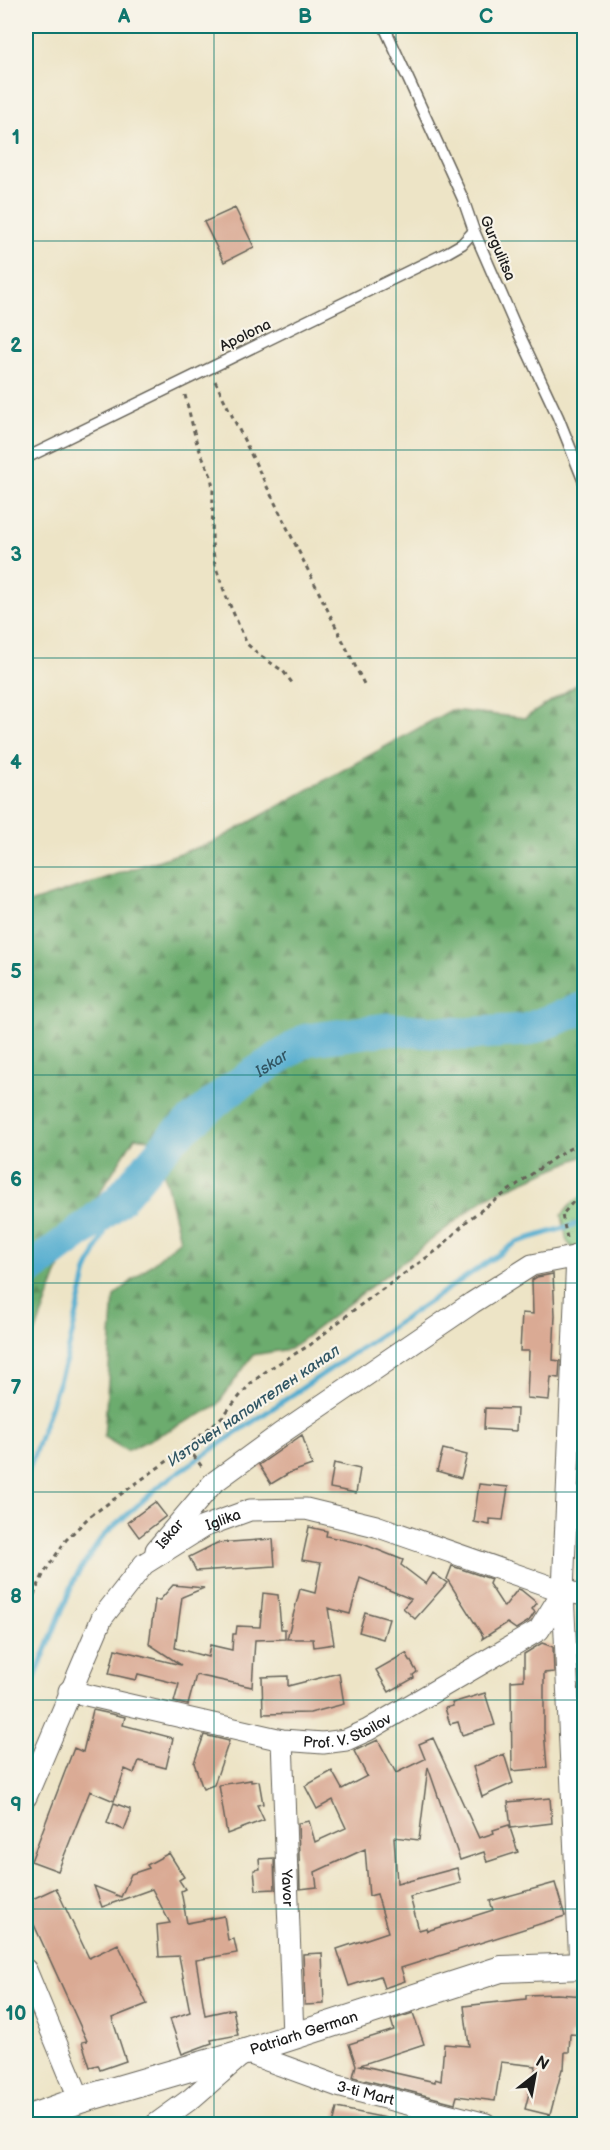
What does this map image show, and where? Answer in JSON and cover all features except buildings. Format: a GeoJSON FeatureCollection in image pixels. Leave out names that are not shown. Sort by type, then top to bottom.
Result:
{"type":"FeatureCollection","features":[{"type":"Feature","properties":{"kind":"street","name":"Iskar"},"geometry":{"type":"LineString","coordinates":[[144,1564],[213,1483],[249,1456],[532,1264],[576,1250]]}},
{"type":"Feature","properties":{"kind":"street"},"geometry":{"type":"LineString","coordinates":[[576,1250],[563,1591],[582,1966]]}},
{"type":"Feature","properties":{"kind":"street","name":"Iglika"},"geometry":{"type":"LineString","coordinates":[[26,1797],[69,1691],[102,1618],[144,1564],[203,1527],[250,1510],[306,1509],[376,1526],[563,1591]]}},
{"type":"Feature","properties":{"kind":"street"},"geometry":{"type":"LineString","coordinates":[[563,1591],[585,1595]]}},
{"type":"Feature","properties":{"kind":"street","name":"Prof. V. Stoilov"},"geometry":{"type":"LineString","coordinates":[[69,1691],[282,1740],[323,1743],[346,1740],[368,1730],[539,1630],[563,1591]]}},
{"type":"Feature","properties":{"kind":"street","name":"Yavor"},"geometry":{"type":"LineString","coordinates":[[282,1740],[293,2036]]}},
{"type":"Feature","properties":{"kind":"street","name":"Patriarh German"},"geometry":{"type":"LineString","coordinates":[[26,2119],[80,2100],[245,2052],[501,1969],[582,1966]]}},
{"type":"Feature","properties":{"kind":"street"},"geometry":{"type":"LineString","coordinates":[[26,1970],[80,2100]]}},
{"type":"Feature","properties":{"kind":"street"},"geometry":{"type":"LineString","coordinates":[[156,2124],[192,2098],[245,2052]]}},
{"type":"Feature","properties":{"kind":"street","name":"3-ti Mart"},"geometry":{"type":"LineString","coordinates":[[245,2052],[338,2086],[486,2124]]}},
{"type":"Feature","properties":{"kind":"lane","name":"Gurgulitsa"},"geometry":{"type":"LineString","coordinates":[[384,26],[463,199],[474,231],[585,482]]}},
{"type":"Feature","properties":{"kind":"lane","name":"Apolona"},"geometry":{"type":"LineString","coordinates":[[26,458],[448,252],[474,231]]}},
{"type":"Feature","properties":{"kind":"path"},"geometry":{"type":"LineString","coordinates":[[209,369],[364,684]]}},
{"type":"Feature","properties":{"kind":"path"},"geometry":{"type":"LineString","coordinates":[[182,382],[197,444],[211,476],[215,565],[226,596],[248,644],[258,654],[283,671],[293,684]]}},
{"type":"Feature","properties":{"kind":"path"},"geometry":{"type":"LineString","coordinates":[[26,1612],[44,1573],[66,1540],[89,1517],[187,1447],[223,1416],[250,1384],[269,1369],[310,1345],[355,1309],[440,1248],[469,1219],[554,1158],[585,1140]]}},
{"type":"Feature","properties":{"kind":"path"},"geometry":{"type":"LineString","coordinates":[[576,1250],[562,1215],[573,1203],[585,1195]]}},
{"type":"Feature","properties":{"kind":"path"},"geometry":{"type":"LineString","coordinates":[[187,1447],[205,1471]]}},
{"type":"Feature","properties":{"kind":"green space"},"geometry":{"type":"Polygon","coordinates":[[[584,680],[584,1156],[487,1197],[290,1349],[253,1355],[216,1407],[127,1451],[104,1437],[114,1296],[180,1240],[156,1140],[135,1137],[70,1239],[26,1358],[26,904],[214,842],[451,710],[525,718],[584,680]]]}},
{"type":"Feature","properties":{"kind":"green space"},"geometry":{"type":"Polygon","coordinates":[[[584,1195],[584,1255],[577,1255],[567,1241],[562,1215],[573,1202],[584,1195]]]}},
{"type":"Feature","properties":{"kind":"waterway","name":"Iskar"},"geometry":{"type":"LineString","coordinates":[[26,1272],[119,1200],[173,1137],[231,1089],[306,1040],[387,1029],[464,1034],[526,1030],[584,1008]]}},
{"type":"Feature","properties":{"kind":"waterway"},"geometry":{"type":"LineString","coordinates":[[26,1474],[66,1360],[87,1271],[119,1200]]}},
{"type":"Feature","properties":{"kind":"waterway","name":"Източен напоителен канал"},"geometry":{"type":"LineString","coordinates":[[26,1700],[75,1578],[103,1536],[164,1482],[517,1242],[584,1222]]}}]}
